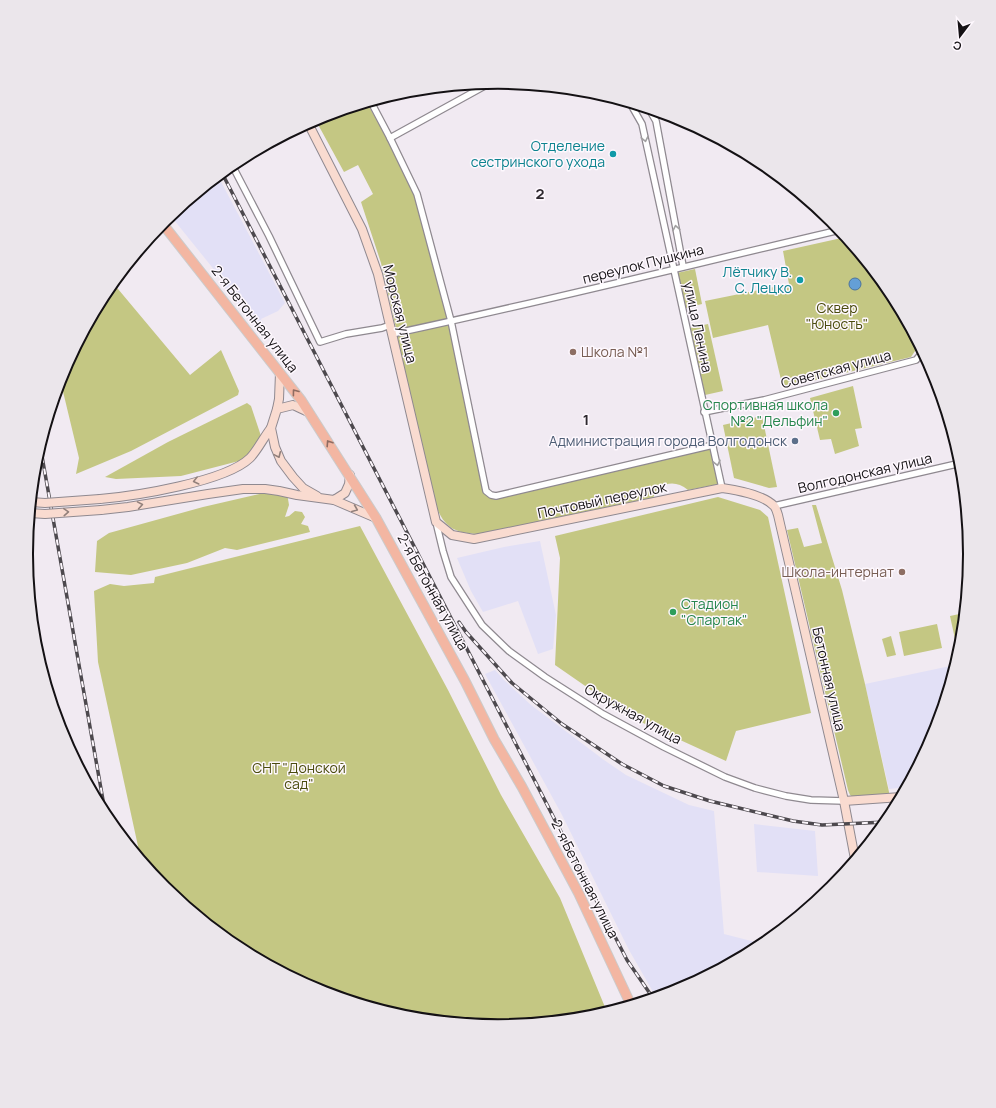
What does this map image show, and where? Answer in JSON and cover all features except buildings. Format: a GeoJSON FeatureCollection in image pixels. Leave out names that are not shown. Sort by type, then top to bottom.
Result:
{"type":"FeatureCollection","features":[{"type":"Feature","properties":{"kind":"main road","name":"2-я Бетонная улица"},"geometry":{"type":"LineString","coordinates":[[166,228],[280,373],[350,474],[462,674],[494,739],[522,787],[579,894],[629,1000]]}},
{"type":"Feature","properties":{"kind":"street"},"geometry":{"type":"LineString","coordinates":[[390,138],[478,90]]}},
{"type":"Feature","properties":{"kind":"street"},"geometry":{"type":"LineString","coordinates":[[373,106],[417,194],[452,321],[486,491],[491,495],[496,496],[713,445]]}},
{"type":"Feature","properties":{"kind":"street","name":"улица Ленина"},"geometry":{"type":"LineString","coordinates":[[634,110],[642,124],[704,412],[722,488]]}},
{"type":"Feature","properties":{"kind":"street","name":"улица Ленина"},"geometry":{"type":"LineString","coordinates":[[653,116],[656,121],[683,266]]}},
{"type":"Feature","properties":{"kind":"street","name":"Морская улица"},"geometry":{"type":"LineString","coordinates":[[311,128],[362,229],[378,274],[436,522]]}},
{"type":"Feature","properties":{"kind":"street"},"geometry":{"type":"LineString","coordinates":[[235,171],[269,236],[320,342],[346,334],[382,328],[390,324]]}},
{"type":"Feature","properties":{"kind":"street","name":"переулок Пушкина"},"geometry":{"type":"LineString","coordinates":[[392,334],[833,232]]}},
{"type":"Feature","properties":{"kind":"street","name":"Советская улица"},"geometry":{"type":"LineString","coordinates":[[704,412],[764,400],[916,360],[919,357]]}},
{"type":"Feature","properties":{"kind":"street"},"geometry":{"type":"LineString","coordinates":[[36,502],[45,503],[127,496],[199,481],[233,469],[250,458],[271,428],[279,399],[280,373]]}},
{"type":"Feature","properties":{"kind":"street"},"geometry":{"type":"LineString","coordinates":[[277,409],[293,405],[308,412]]}},
{"type":"Feature","properties":{"kind":"street"},"geometry":{"type":"LineString","coordinates":[[271,428],[275,447],[287,470],[303,488],[322,498]]}},
{"type":"Feature","properties":{"kind":"street","name":"Волгодонская улица"},"geometry":{"type":"LineString","coordinates":[[774,506],[954,465]]}},
{"type":"Feature","properties":{"kind":"street"},"geometry":{"type":"LineString","coordinates":[[334,500],[345,493],[349,484],[350,474]]}},
{"type":"Feature","properties":{"kind":"street","name":"Почтовый переулок"},"geometry":{"type":"LineString","coordinates":[[436,522],[452,535],[474,539],[722,488],[749,493],[774,506]]}},
{"type":"Feature","properties":{"kind":"street"},"geometry":{"type":"LineString","coordinates":[[35,513],[101,510],[243,489],[265,489],[334,500],[376,518]]}},
{"type":"Feature","properties":{"kind":"street","name":"Бетонная улица"},"geometry":{"type":"LineString","coordinates":[[774,506],[778,515],[844,801],[854,853]]}},
{"type":"Feature","properties":{"kind":"street","name":"Окружная улица"},"geometry":{"type":"LineString","coordinates":[[436,522],[442,551],[451,577],[482,625],[509,651],[545,677],[603,714],[664,747],[726,777],[755,788],[786,796],[811,800],[844,801],[894,797]]}},
{"type":"Feature","properties":{"kind":"shaded area"},"geometry":{"type":"Polygon","coordinates":[[[221,181],[285,303],[278,311],[261,319],[264,325],[258,329],[222,284],[224,282],[174,220],[191,204],[221,181]]]}},
{"type":"Feature","properties":{"kind":"shaded area"},"geometry":{"type":"Polygon","coordinates":[[[540,541],[556,615],[553,649],[538,654],[518,601],[483,612],[471,591],[457,558],[504,547],[540,541]]]}},
{"type":"Feature","properties":{"kind":"shaded area"},"geometry":{"type":"Polygon","coordinates":[[[949,666],[928,732],[901,788],[889,789],[865,684],[949,666]]]}},
{"type":"Feature","properties":{"kind":"shaded area"},"geometry":{"type":"Polygon","coordinates":[[[495,670],[531,705],[626,775],[689,805],[714,811],[724,934],[755,942],[704,971],[676,984],[653,992],[629,950],[561,813],[485,674],[495,670]]]}},
{"type":"Feature","properties":{"kind":"shaded area"},"geometry":{"type":"Polygon","coordinates":[[[754,824],[815,831],[818,876],[757,872],[754,824]]]}},
{"type":"Feature","properties":{"kind":"green space"},"geometry":{"type":"Polygon","coordinates":[[[370,108],[419,196],[449,318],[400,330],[396,328],[381,263],[361,202],[373,194],[358,165],[344,172],[318,125],[370,108]]]}},
{"type":"Feature","properties":{"kind":"green space","name":"Сквер \"Юность\""},"geometry":{"type":"Polygon","coordinates":[[[840,238],[867,271],[901,322],[916,350],[911,357],[783,388],[768,325],[713,338],[705,301],[789,284],[783,251],[840,238]]]}},
{"type":"Feature","properties":{"kind":"green space"},"geometry":{"type":"Polygon","coordinates":[[[695,269],[702,304],[686,308],[677,273],[695,269]]]}},
{"type":"Feature","properties":{"kind":"green space"},"geometry":{"type":"Polygon","coordinates":[[[117,288],[190,375],[221,350],[239,391],[238,395],[131,451],[76,474],[79,458],[63,391],[68,376],[95,321],[117,288]]]}},
{"type":"Feature","properties":{"kind":"green space"},"geometry":{"type":"Polygon","coordinates":[[[708,324],[723,391],[705,395],[690,328],[708,324]]]}},
{"type":"Feature","properties":{"kind":"green space"},"geometry":{"type":"Polygon","coordinates":[[[447,325],[450,326],[484,491],[488,497],[495,499],[710,449],[719,484],[688,490],[681,485],[666,484],[658,487],[653,498],[488,534],[461,532],[454,529],[443,520],[435,503],[397,339],[399,335],[447,325]]]}},
{"type":"Feature","properties":{"kind":"green space","name":"Спортивная школа №2 \"Дельфин\""},"geometry":{"type":"Polygon","coordinates":[[[853,386],[862,428],[855,429],[859,446],[835,454],[831,439],[820,440],[810,398],[853,386]]]}},
{"type":"Feature","properties":{"kind":"green space"},"geometry":{"type":"Polygon","coordinates":[[[247,403],[251,406],[261,436],[259,450],[239,461],[181,476],[116,479],[105,477],[168,442],[247,403]]]}},
{"type":"Feature","properties":{"kind":"green space"},"geometry":{"type":"Polygon","coordinates":[[[762,416],[777,487],[769,488],[734,478],[723,425],[762,416]]]}},
{"type":"Feature","properties":{"kind":"green space"},"geometry":{"type":"Polygon","coordinates":[[[277,490],[287,493],[289,505],[285,517],[289,516],[295,511],[302,512],[305,517],[301,524],[308,526],[310,532],[237,550],[225,548],[187,563],[131,575],[95,572],[97,541],[109,533],[203,507],[277,490]]]}},
{"type":"Feature","properties":{"kind":"green space","name":"Стадион \"Спартак\""},"geometry":{"type":"Polygon","coordinates":[[[718,497],[760,510],[768,517],[811,713],[736,731],[726,761],[630,717],[555,665],[560,558],[555,536],[718,497]]]}},
{"type":"Feature","properties":{"kind":"green space"},"geometry":{"type":"Polygon","coordinates":[[[812,505],[816,505],[842,590],[865,684],[889,795],[853,797],[850,795],[848,790],[787,530],[798,528],[804,547],[822,543],[812,505]]]}},
{"type":"Feature","properties":{"kind":"green space","name":"СНТ \"Донской сад\""},"geometry":{"type":"Polygon","coordinates":[[[360,526],[448,690],[501,795],[560,898],[605,1006],[559,1015],[498,1019],[437,1015],[378,1003],[320,984],[265,957],[215,923],[191,904],[169,883],[139,849],[98,662],[94,591],[110,584],[124,586],[154,583],[155,577],[360,526]]]}},
{"type":"Feature","properties":{"kind":"green space"},"geometry":{"type":"Polygon","coordinates":[[[959,614],[955,639],[950,616],[959,614]]]}},
{"type":"Feature","properties":{"kind":"green space"},"geometry":{"type":"Polygon","coordinates":[[[937,624],[942,648],[904,656],[899,632],[937,624]]]}},
{"type":"Feature","properties":{"kind":"green space"},"geometry":{"type":"Polygon","coordinates":[[[891,636],[896,655],[887,657],[882,639],[891,636]]]}},
{"type":"Feature","properties":{"kind":"water"},"geometry":{"type":"Polygon","coordinates":[[[855,278],[859,280],[861,284],[859,288],[855,290],[851,288],[849,284],[851,280],[855,278]]]}},
{"type":"Feature","properties":{"kind":"railway"},"geometry":{"type":"LineString","coordinates":[[225,178],[627,960],[650,993]]}},
{"type":"Feature","properties":{"kind":"railway"},"geometry":{"type":"LineString","coordinates":[[43,460],[103,799]]}},
{"type":"Feature","properties":{"kind":"railway"},"geometry":{"type":"LineString","coordinates":[[459,622],[466,632],[512,683],[562,724],[622,764],[664,786],[710,801],[793,821],[822,825],[878,822]]}},
{"type":"Feature","properties":{"kind":"place","name":"Отделение сестринского ухода"},"geometry":{"type":"Point","coordinates":[613,154]}},
{"type":"Feature","properties":{"kind":"place","name":"Лётчику В. С. Лецко"},"geometry":{"type":"Point","coordinates":[800,280]}},
{"type":"Feature","properties":{"kind":"place","name":"Школа №1"},"geometry":{"type":"Point","coordinates":[573,352]}},
{"type":"Feature","properties":{"kind":"place","name":"Спортивная школа №2 \"Дельфин\""},"geometry":{"type":"Point","coordinates":[836,413]}},
{"type":"Feature","properties":{"kind":"place","name":"Администрация города Волгодонск"},"geometry":{"type":"Point","coordinates":[795,441]}},
{"type":"Feature","properties":{"kind":"place","name":"Школа-интернат"},"geometry":{"type":"Point","coordinates":[902,572]}},
{"type":"Feature","properties":{"kind":"place","name":"Стадион \"Спартак\""},"geometry":{"type":"Point","coordinates":[673,612]}},
{"type":"Feature","properties":{"kind":"district","name":"2"},"geometry":{"type":"Point","coordinates":[540,194]}},
{"type":"Feature","properties":{"kind":"district","name":"1"},"geometry":{"type":"Point","coordinates":[586,420]}}]}
